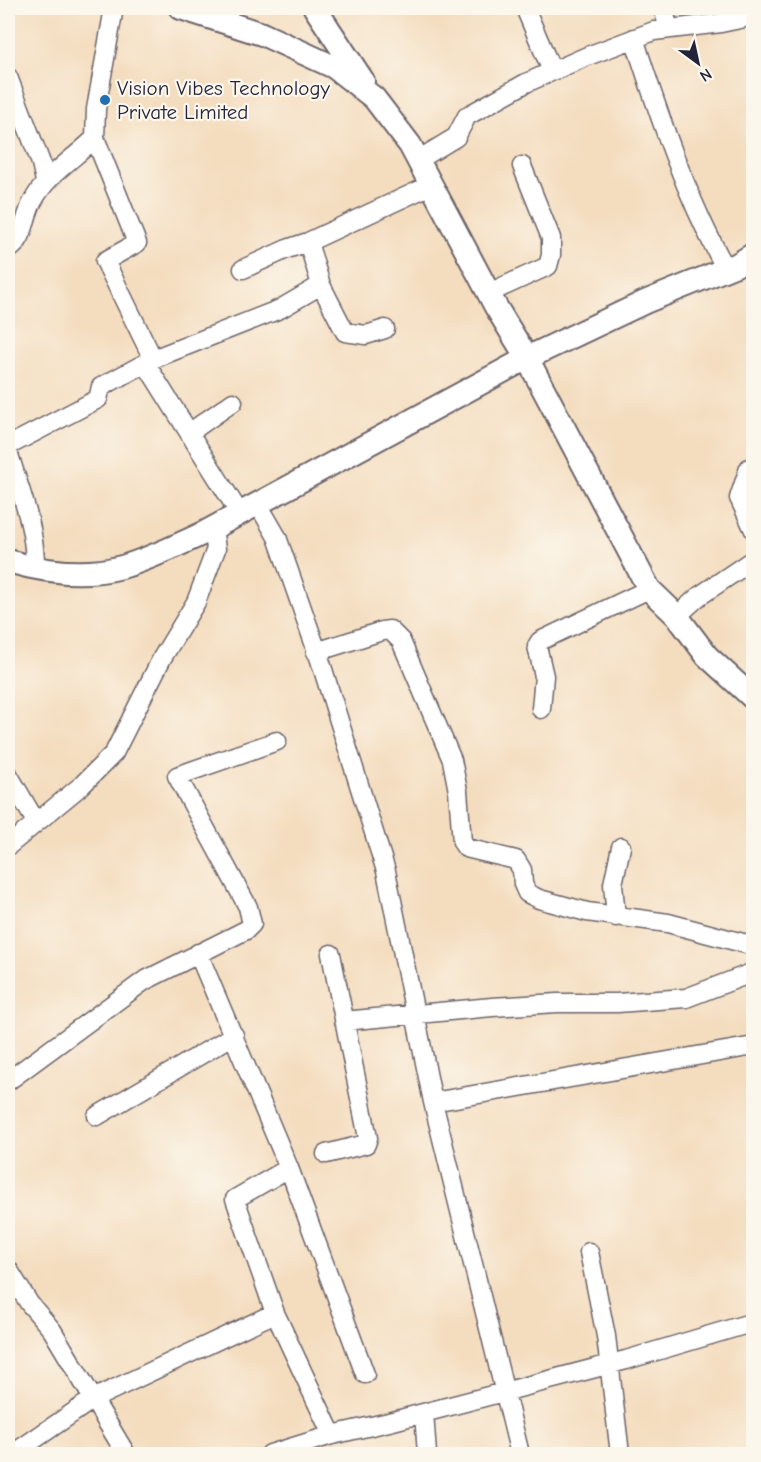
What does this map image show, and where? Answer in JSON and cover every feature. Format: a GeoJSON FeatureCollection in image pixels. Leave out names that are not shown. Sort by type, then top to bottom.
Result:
{"type":"FeatureCollection","features":[{"type":"Feature","properties":{"kind":"main road"},"geometry":{"type":"LineString","coordinates":[[181,8],[262,34],[334,67],[374,98]]}},
{"type":"Feature","properties":{"kind":"main road"},"geometry":{"type":"LineString","coordinates":[[315,8],[374,98],[410,145],[489,293],[527,358],[649,589],[676,616],[707,656],[753,699]]}},
{"type":"Feature","properties":{"kind":"main road"},"geometry":{"type":"LineString","coordinates":[[8,561],[35,569],[63,572],[95,572],[123,567],[213,528],[527,358],[645,302],[726,269],[753,254]]}},
{"type":"Feature","properties":{"kind":"street"},"geometry":{"type":"LineString","coordinates":[[114,8],[96,109],[96,138],[137,243],[105,261],[150,362],[189,433],[249,509],[278,537],[386,871],[434,1102],[520,1455]]}},
{"type":"Feature","properties":{"kind":"street"},"geometry":{"type":"LineString","coordinates":[[525,8],[552,71]]}},
{"type":"Feature","properties":{"kind":"street"},"geometry":{"type":"LineString","coordinates":[[663,8],[669,29]]}},
{"type":"Feature","properties":{"kind":"street"},"geometry":{"type":"LineString","coordinates":[[418,160],[456,137],[467,116],[552,71],[654,30],[721,23],[753,16]]}},
{"type":"Feature","properties":{"kind":"street"},"geometry":{"type":"LineString","coordinates":[[634,38],[669,141],[708,237],[726,269]]}},
{"type":"Feature","properties":{"kind":"street"},"geometry":{"type":"LineString","coordinates":[[8,77],[16,123],[41,163],[45,181]]}},
{"type":"Feature","properties":{"kind":"street"},"geometry":{"type":"LineString","coordinates":[[8,250],[16,245],[21,236],[32,203],[45,181],[96,138]]}},
{"type":"Feature","properties":{"kind":"street"},"geometry":{"type":"LineString","coordinates":[[489,293],[548,266],[551,255],[551,238],[522,166]]}},
{"type":"Feature","properties":{"kind":"street"},"geometry":{"type":"LineString","coordinates":[[243,269],[308,242],[431,184]]}},
{"type":"Feature","properties":{"kind":"street"},"geometry":{"type":"LineString","coordinates":[[308,242],[321,285],[345,332],[366,334],[385,329]]}},
{"type":"Feature","properties":{"kind":"street"},"geometry":{"type":"LineString","coordinates":[[8,446],[98,399],[100,387],[150,362],[280,309],[321,285]]}},
{"type":"Feature","properties":{"kind":"street"},"geometry":{"type":"LineString","coordinates":[[189,433],[233,402]]}},
{"type":"Feature","properties":{"kind":"street"},"geometry":{"type":"LineString","coordinates":[[8,452],[34,540],[35,569]]}},
{"type":"Feature","properties":{"kind":"street"},"geometry":{"type":"LineString","coordinates":[[749,468],[739,498],[753,530]]}},
{"type":"Feature","properties":{"kind":"street"},"geometry":{"type":"LineString","coordinates":[[8,846],[82,785],[114,753],[162,658],[196,602],[216,549],[213,528]]}},
{"type":"Feature","properties":{"kind":"street"},"geometry":{"type":"LineString","coordinates":[[676,616],[698,597],[753,559]]}},
{"type":"Feature","properties":{"kind":"street"},"geometry":{"type":"LineString","coordinates":[[541,709],[544,676],[537,646],[540,640],[649,589]]}},
{"type":"Feature","properties":{"kind":"street"},"geometry":{"type":"LineString","coordinates":[[316,652],[382,631],[390,630],[396,634],[401,640],[452,760],[458,791],[462,842],[466,848],[516,860],[522,870],[523,884],[527,893],[539,899],[587,912],[668,923],[753,946]]}},
{"type":"Feature","properties":{"kind":"street"},"geometry":{"type":"LineString","coordinates":[[8,1082],[144,981],[246,930],[252,924],[251,916],[177,776],[277,741]]}},
{"type":"Feature","properties":{"kind":"street"},"geometry":{"type":"LineString","coordinates":[[8,774],[36,822]]}},
{"type":"Feature","properties":{"kind":"street"},"geometry":{"type":"LineString","coordinates":[[616,917],[613,884],[621,847]]}},
{"type":"Feature","properties":{"kind":"street"},"geometry":{"type":"LineString","coordinates":[[198,953],[289,1168],[365,1374]]}},
{"type":"Feature","properties":{"kind":"street"},"geometry":{"type":"LineString","coordinates":[[327,1154],[359,1148],[366,1144],[368,1138],[331,954]]}},
{"type":"Feature","properties":{"kind":"street"},"geometry":{"type":"LineString","coordinates":[[344,1021],[557,1003],[589,1004],[687,998],[753,972]]}},
{"type":"Feature","properties":{"kind":"street"},"geometry":{"type":"LineString","coordinates":[[97,1116],[234,1035]]}},
{"type":"Feature","properties":{"kind":"street"},"geometry":{"type":"LineString","coordinates":[[434,1102],[753,1046]]}},
{"type":"Feature","properties":{"kind":"street"},"geometry":{"type":"LineString","coordinates":[[289,1168],[235,1199],[275,1313],[332,1435]]}},
{"type":"Feature","properties":{"kind":"street"},"geometry":{"type":"LineString","coordinates":[[590,1252],[606,1336],[620,1455]]}},
{"type":"Feature","properties":{"kind":"street"},"geometry":{"type":"LineString","coordinates":[[8,1269],[29,1303],[52,1330],[126,1455]]}},
{"type":"Feature","properties":{"kind":"street"},"geometry":{"type":"LineString","coordinates":[[13,1455],[93,1400],[275,1313]]}},
{"type":"Feature","properties":{"kind":"street"},"geometry":{"type":"LineString","coordinates":[[270,1455],[332,1435],[610,1365],[753,1322]]}},
{"type":"Feature","properties":{"kind":"street"},"geometry":{"type":"LineString","coordinates":[[424,1413],[427,1455]]}},
{"type":"Feature","properties":{"kind":"place","name":"Vision Vibes Technology Private Limited"},"geometry":{"type":"Point","coordinates":[105,100]}}]}
